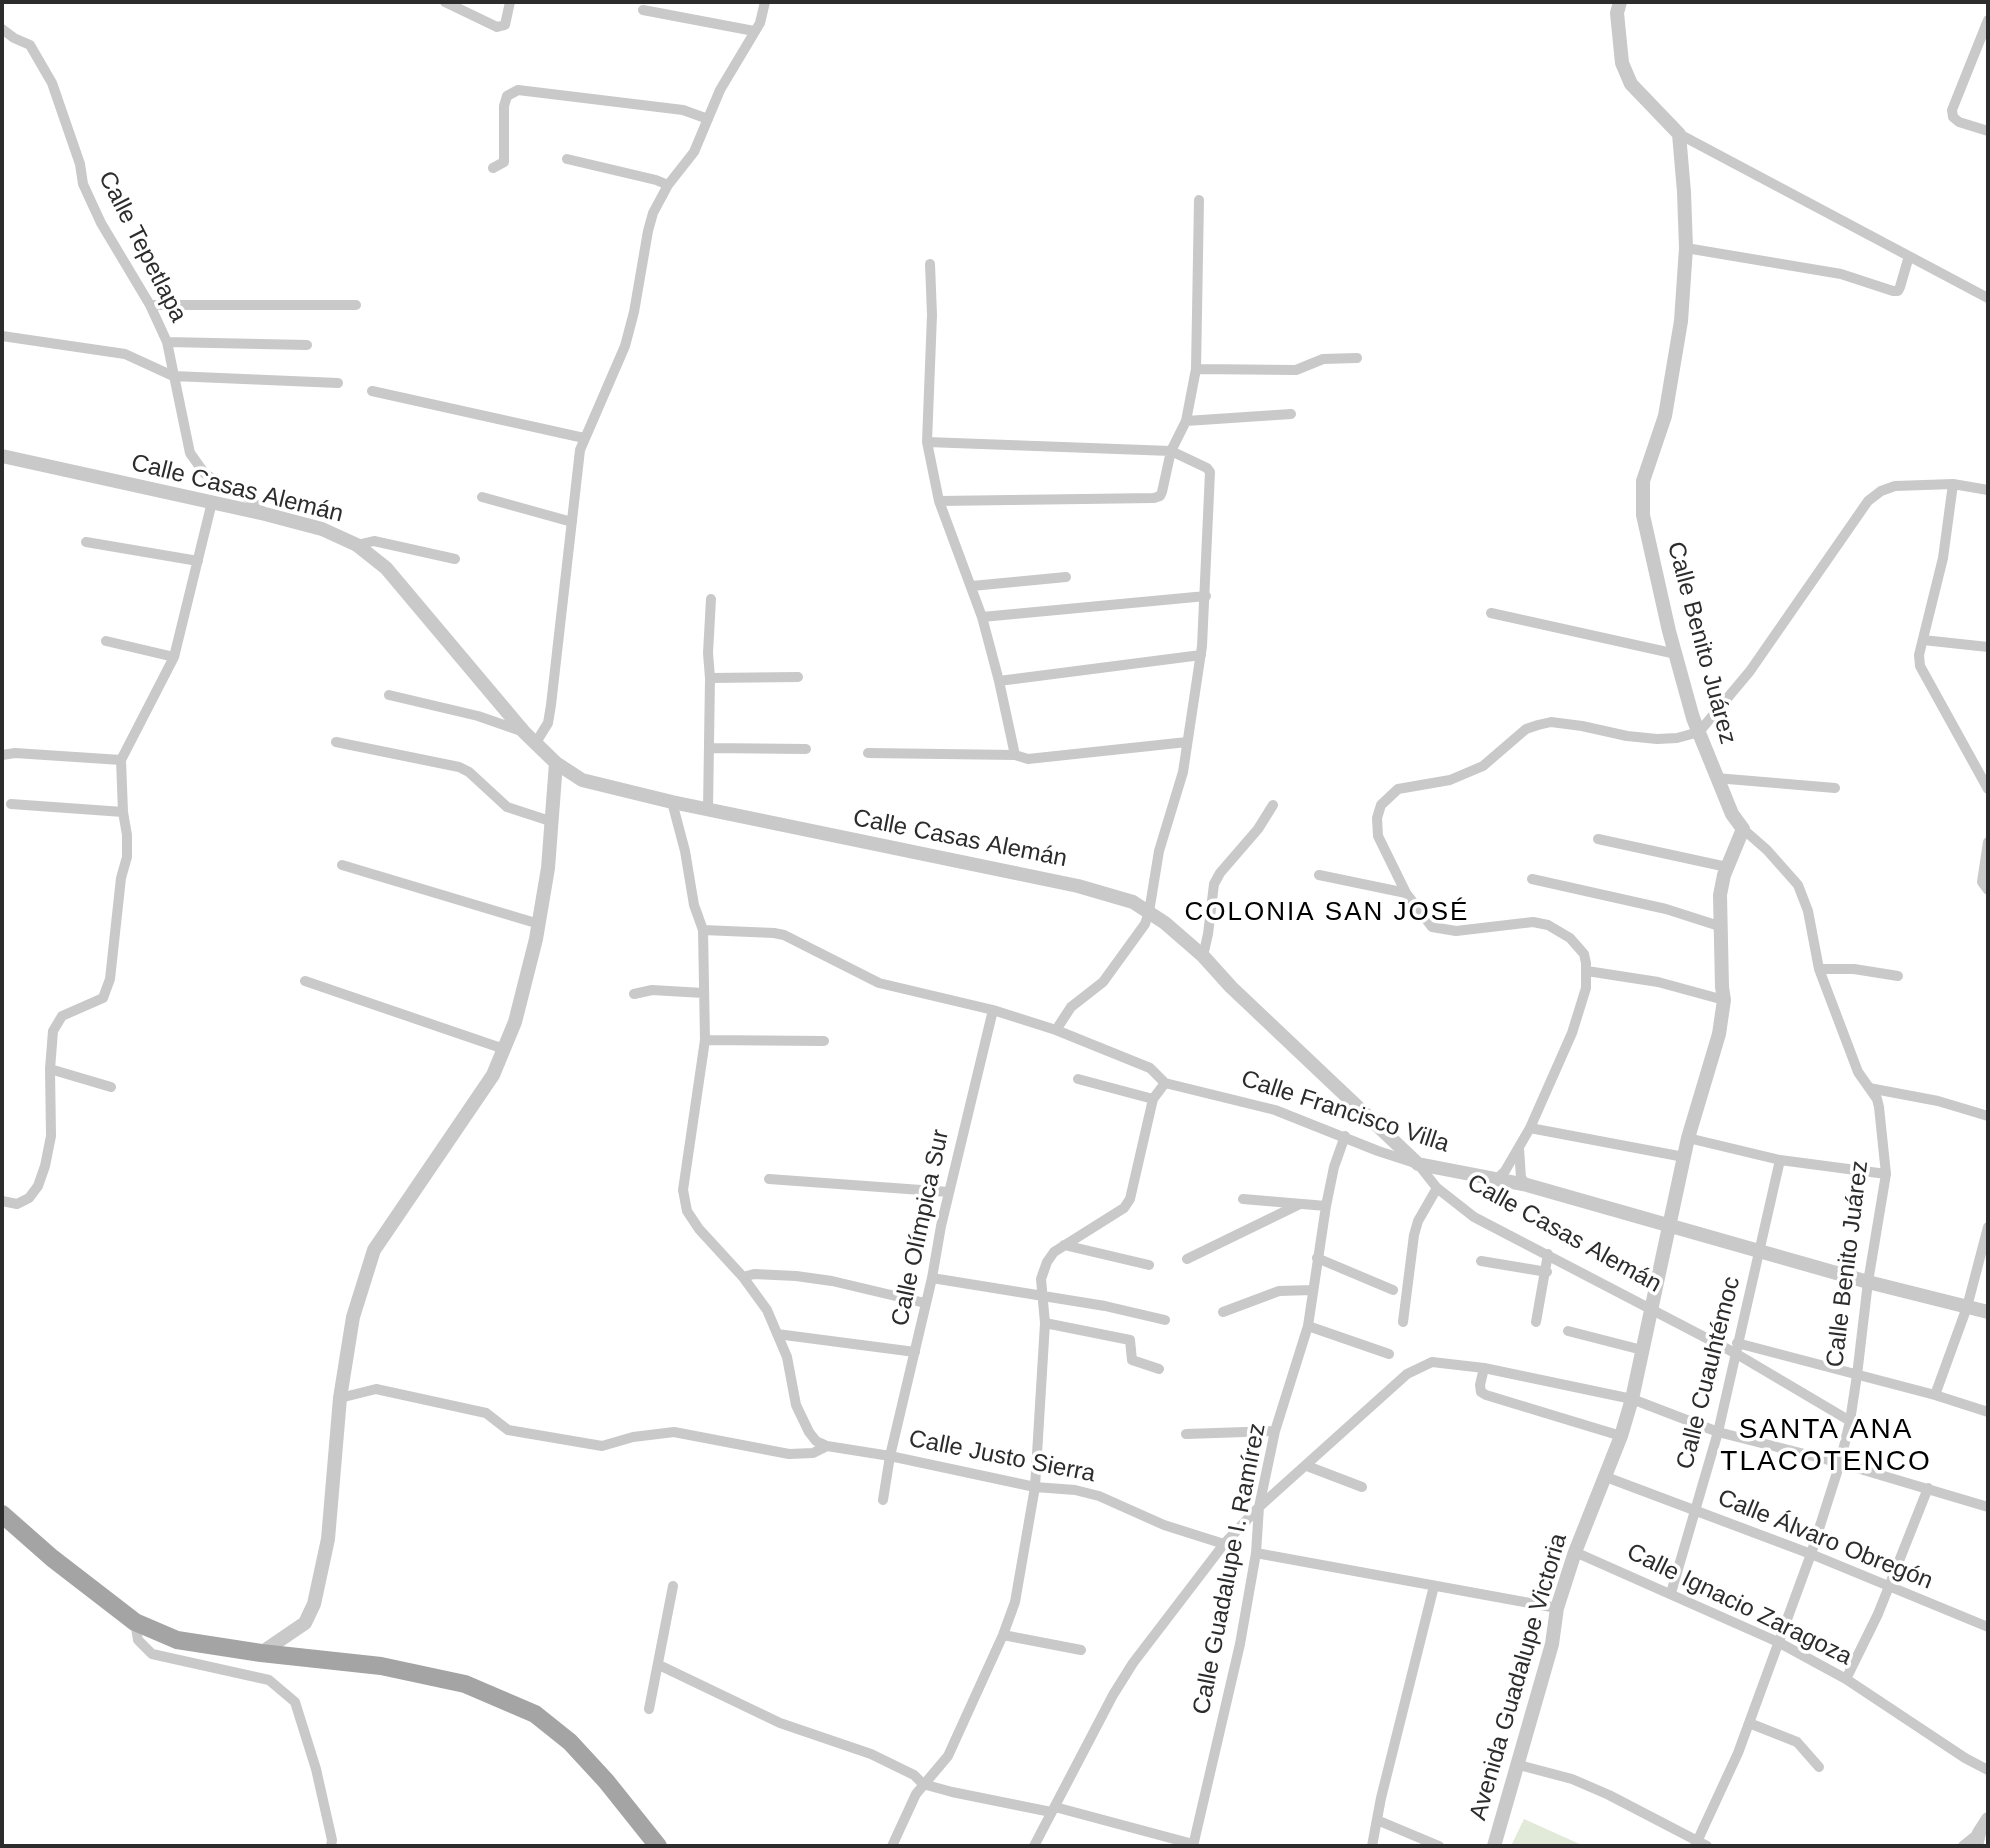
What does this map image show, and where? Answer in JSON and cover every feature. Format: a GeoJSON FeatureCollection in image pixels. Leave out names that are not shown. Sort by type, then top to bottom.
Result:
{"type":"FeatureCollection","features":[{"type":"Feature","properties":{"kind":"main road"},"geometry":{"type":"LineString","coordinates":[[2,1514],[52,1558],[135,1622],[177,1640],[261,1653],[381,1666],[465,1684],[535,1714],[570,1742],[606,1781],[658,1846]]}},
{"type":"Feature","properties":{"kind":"street"},"geometry":{"type":"LineString","coordinates":[[445,2],[497,27],[505,24],[510,2]]}},
{"type":"Feature","properties":{"kind":"street"},"geometry":{"type":"LineString","coordinates":[[536,744],[548,723],[551,705],[576,472],[584,438],[599,410],[625,346],[653,213],[668,185],[694,152],[720,90],[760,23],[765,2]]}},
{"type":"Feature","properties":{"kind":"street"},"geometry":{"type":"LineString","coordinates":[[1620,2],[1617,13],[1622,63],[1626,74],[1631,84],[1679,134],[1988,298]]}},
{"type":"Feature","properties":{"kind":"street"},"geometry":{"type":"LineString","coordinates":[[643,10],[754,31]]}},
{"type":"Feature","properties":{"kind":"street"},"geometry":{"type":"LineString","coordinates":[[1988,20],[1952,110],[1953,117],[1959,122],[1988,131]]}},
{"type":"Feature","properties":{"kind":"street","name":"Calle Tepetlapa"},"geometry":{"type":"LineString","coordinates":[[2,29],[13,38],[30,45],[52,83],[80,164],[83,184],[101,223],[150,305],[167,342],[190,453],[205,474],[250,499],[265,514]]}},
{"type":"Feature","properties":{"kind":"street"},"geometry":{"type":"LineString","coordinates":[[493,168],[504,162],[507,96],[519,90],[682,110],[708,119]]}},
{"type":"Feature","properties":{"kind":"street","name":"Calle Benito Juárez"},"geometry":{"type":"LineString","coordinates":[[1679,134],[1686,248],[1681,321],[1665,416],[1649,461],[1642,491],[1643,515],[1676,654],[1699,732],[1732,814],[1743,829],[1767,850],[1798,885],[1808,911],[1819,969],[1858,1072],[1879,1107],[1886,1174],[1868,1282],[1850,1421],[1840,1463],[1811,1554],[1738,1753],[1700,1845]]}},
{"type":"Feature","properties":{"kind":"street"},"geometry":{"type":"LineString","coordinates":[[567,159],[668,185]]}},
{"type":"Feature","properties":{"kind":"street"},"geometry":{"type":"LineString","coordinates":[[939,501],[1160,496],[1171,451],[1186,421],[1196,369],[1199,200]]}},
{"type":"Feature","properties":{"kind":"street"},"geometry":{"type":"LineString","coordinates":[[1686,248],[1841,274],[1898,290],[1909,256]]}},
{"type":"Feature","properties":{"kind":"street"},"geometry":{"type":"LineString","coordinates":[[930,264],[932,315],[927,442],[939,501],[982,617],[1015,755]]}},
{"type":"Feature","properties":{"kind":"street"},"geometry":{"type":"LineString","coordinates":[[150,305],[356,305]]}},
{"type":"Feature","properties":{"kind":"street"},"geometry":{"type":"LineString","coordinates":[[2,335],[125,354],[173,376],[338,383]]}},
{"type":"Feature","properties":{"kind":"street"},"geometry":{"type":"LineString","coordinates":[[167,342],[307,345]]}},
{"type":"Feature","properties":{"kind":"street"},"geometry":{"type":"LineString","coordinates":[[1196,369],[1296,370],[1323,359],[1357,358]]}},
{"type":"Feature","properties":{"kind":"street"},"geometry":{"type":"LineString","coordinates":[[372,391],[584,438]]}},
{"type":"Feature","properties":{"kind":"street"},"geometry":{"type":"LineString","coordinates":[[1186,421],[1291,414]]}},
{"type":"Feature","properties":{"kind":"street"},"geometry":{"type":"LineString","coordinates":[[927,442],[1171,451],[1210,472],[1201,655],[1183,772],[1159,851],[1149,912],[1144,924],[1102,982],[1071,1007],[1056,1030]]}},
{"type":"Feature","properties":{"kind":"street","name":"Calle Casas Alemán"},"geometry":{"type":"LineString","coordinates":[[2,456],[265,514],[322,529],[357,545],[386,568],[524,733],[556,763],[582,780],[672,802],[1078,886],[1133,902],[1203,956],[1231,987],[1418,1164],[1437,1188],[1474,1217],[1651,1309],[1736,1348],[1850,1421]]}},
{"type":"Feature","properties":{"kind":"street"},"geometry":{"type":"LineString","coordinates":[[1953,484],[1943,558],[1919,655],[1920,666],[1988,789]]}},
{"type":"Feature","properties":{"kind":"street"},"geometry":{"type":"LineString","coordinates":[[1498,1178],[1531,1128],[1572,1033],[1584,999],[1587,971],[1584,954],[1570,938],[1548,925],[1533,922],[1482,929],[1442,930],[1432,927],[1406,893],[1378,836],[1377,818],[1381,805],[1398,789],[1450,780],[1467,774],[1483,766],[1527,729],[1551,722],[1657,739],[1677,738],[1699,732],[1750,671],[1868,501],[1881,491],[1895,486],[1953,484],[1988,490]]}},
{"type":"Feature","properties":{"kind":"street"},"geometry":{"type":"LineString","coordinates":[[482,496],[572,522]]}},
{"type":"Feature","properties":{"kind":"street"},"geometry":{"type":"LineString","coordinates":[[2,1201],[17,1204],[29,1198],[38,1186],[51,1136],[50,1069],[53,1031],[62,1016],[103,998],[110,979],[121,878],[127,858],[121,760],[174,657],[212,502]]}},
{"type":"Feature","properties":{"kind":"street"},"geometry":{"type":"LineString","coordinates":[[357,545],[374,541],[455,559]]}},
{"type":"Feature","properties":{"kind":"street"},"geometry":{"type":"LineString","coordinates":[[86,542],[198,561]]}},
{"type":"Feature","properties":{"kind":"street"},"geometry":{"type":"LineString","coordinates":[[972,586],[1066,577]]}},
{"type":"Feature","properties":{"kind":"street"},"geometry":{"type":"LineString","coordinates":[[982,617],[1206,596]]}},
{"type":"Feature","properties":{"kind":"street"},"geometry":{"type":"LineString","coordinates":[[708,809],[708,653],[711,599]]}},
{"type":"Feature","properties":{"kind":"street"},"geometry":{"type":"LineString","coordinates":[[1491,612],[1676,654]]}},
{"type":"Feature","properties":{"kind":"street"},"geometry":{"type":"LineString","coordinates":[[1923,640],[1988,647]]}},
{"type":"Feature","properties":{"kind":"street"},"geometry":{"type":"LineString","coordinates":[[106,641],[174,657]]}},
{"type":"Feature","properties":{"kind":"street"},"geometry":{"type":"LineString","coordinates":[[999,681],[1201,655]]}},
{"type":"Feature","properties":{"kind":"street"},"geometry":{"type":"LineString","coordinates":[[710,678],[798,677]]}},
{"type":"Feature","properties":{"kind":"street"},"geometry":{"type":"LineString","coordinates":[[389,695],[478,716],[524,733]]}},
{"type":"Feature","properties":{"kind":"street"},"geometry":{"type":"LineString","coordinates":[[336,742],[459,767],[469,772],[507,807],[552,822]]}},
{"type":"Feature","properties":{"kind":"street"},"geometry":{"type":"LineString","coordinates":[[868,753],[1015,755],[1028,759],[1187,742]]}},
{"type":"Feature","properties":{"kind":"street"},"geometry":{"type":"LineString","coordinates":[[709,748],[806,749]]}},
{"type":"Feature","properties":{"kind":"street"},"geometry":{"type":"LineString","coordinates":[[2,755],[15,753],[121,760]]}},
{"type":"Feature","properties":{"kind":"street"},"geometry":{"type":"LineString","coordinates":[[261,1653],[305,1623],[314,1604],[328,1539],[340,1398],[353,1317],[374,1250],[493,1075],[515,1022],[548,868],[556,763]]}},
{"type":"Feature","properties":{"kind":"street"},"geometry":{"type":"LineString","coordinates":[[1716,778],[1835,788]]}},
{"type":"Feature","properties":{"kind":"street"},"geometry":{"type":"LineString","coordinates":[[672,802],[685,851],[694,905],[703,930],[705,1040],[683,1190],[687,1211],[767,1310],[787,1357],[796,1405],[809,1432],[816,1441],[827,1446]]}},
{"type":"Feature","properties":{"kind":"street"},"geometry":{"type":"LineString","coordinates":[[11,804],[123,812]]}},
{"type":"Feature","properties":{"kind":"street"},"geometry":{"type":"LineString","coordinates":[[1203,956],[1214,884],[1220,873],[1258,829],[1273,805]]}},
{"type":"Feature","properties":{"kind":"street","name":"Avenida Guadalupe Victoria"},"geometry":{"type":"LineString","coordinates":[[1494,1846],[1552,1644],[1556,1608],[1621,1436],[1632,1399],[1688,1138],[1719,1034],[1724,1000],[1721,987],[1720,895],[1727,867],[1743,829]]}},
{"type":"Feature","properties":{"kind":"street"},"geometry":{"type":"LineString","coordinates":[[1598,839],[1727,867]]}},
{"type":"Feature","properties":{"kind":"street"},"geometry":{"type":"LineString","coordinates":[[1987,889],[1982,882],[1988,842]]}},
{"type":"Feature","properties":{"kind":"street"},"geometry":{"type":"LineString","coordinates":[[342,864],[538,924]]}},
{"type":"Feature","properties":{"kind":"street"},"geometry":{"type":"LineString","coordinates":[[1319,875],[1406,893]]}},
{"type":"Feature","properties":{"kind":"street"},"geometry":{"type":"LineString","coordinates":[[1532,879],[1666,909],[1720,926]]}},
{"type":"Feature","properties":{"kind":"street","name":"Calle Francisco Villa"},"geometry":{"type":"LineString","coordinates":[[703,930],[784,935],[879,983],[993,1010],[1056,1030],[1150,1068],[1165,1083],[1275,1110],[1377,1151],[1418,1164],[1527,1185],[1868,1282],[1988,1312]]}},
{"type":"Feature","properties":{"kind":"street"},"geometry":{"type":"LineString","coordinates":[[1819,969],[1854,969],[1898,976]]}},
{"type":"Feature","properties":{"kind":"street"},"geometry":{"type":"LineString","coordinates":[[1587,971],[1658,982],[1724,1000]]}},
{"type":"Feature","properties":{"kind":"street"},"geometry":{"type":"LineString","coordinates":[[304,981],[504,1049]]}},
{"type":"Feature","properties":{"kind":"street"},"geometry":{"type":"LineString","coordinates":[[634,994],[652,990],[703,993]]}},
{"type":"Feature","properties":{"kind":"street","name":"Calle Olímpica Sur"},"geometry":{"type":"LineString","coordinates":[[883,1500],[890,1456],[932,1278],[949,1192],[993,1010]]}},
{"type":"Feature","properties":{"kind":"street"},"geometry":{"type":"LineString","coordinates":[[705,1040],[824,1041]]}},
{"type":"Feature","properties":{"kind":"street"},"geometry":{"type":"LineString","coordinates":[[50,1069],[111,1087]]}},
{"type":"Feature","properties":{"kind":"street"},"geometry":{"type":"LineString","coordinates":[[1078,1079],[1153,1099]]}},
{"type":"Feature","properties":{"kind":"street"},"geometry":{"type":"LineString","coordinates":[[892,1846],[905,1813],[923,1784],[948,1756],[1016,1602],[1035,1487],[1045,1322],[1041,1279],[1047,1262],[1054,1252],[1124,1208],[1130,1199],[1153,1099],[1165,1083]]}},
{"type":"Feature","properties":{"kind":"street"},"geometry":{"type":"LineString","coordinates":[[1869,1088],[1938,1101],[1988,1116]]}},
{"type":"Feature","properties":{"kind":"street"},"geometry":{"type":"LineString","coordinates":[[1531,1128],[1684,1157]]}},
{"type":"Feature","properties":{"kind":"street","name":"Calle Guadalupe I. Ramírez"},"geometry":{"type":"LineString","coordinates":[[1193,1845],[1204,1808],[1240,1644],[1256,1553],[1259,1507],[1275,1431],[1308,1326],[1326,1206],[1334,1167],[1345,1136]]}},
{"type":"Feature","properties":{"kind":"street"},"geometry":{"type":"LineString","coordinates":[[1688,1138],[1780,1160],[1886,1174]]}},
{"type":"Feature","properties":{"kind":"street"},"geometry":{"type":"LineString","coordinates":[[1520,1147],[1519,1171],[1527,1185]]}},
{"type":"Feature","properties":{"kind":"street","name":"Calle Cuauhtémoc"},"geometry":{"type":"LineString","coordinates":[[1671,1593],[1718,1432],[1780,1160]]}},
{"type":"Feature","properties":{"kind":"street"},"geometry":{"type":"LineString","coordinates":[[769,1179],[949,1192]]}},
{"type":"Feature","properties":{"kind":"street"},"geometry":{"type":"LineString","coordinates":[[1403,1322],[1414,1235],[1418,1221],[1437,1188]]}},
{"type":"Feature","properties":{"kind":"street"},"geometry":{"type":"LineString","coordinates":[[1243,1199],[1326,1206]]}},
{"type":"Feature","properties":{"kind":"street"},"geometry":{"type":"LineString","coordinates":[[1187,1259],[1300,1204]]}},
{"type":"Feature","properties":{"kind":"street"},"geometry":{"type":"LineString","coordinates":[[1935,1395],[1967,1307],[1988,1227]]}},
{"type":"Feature","properties":{"kind":"street"},"geometry":{"type":"LineString","coordinates":[[1064,1245],[1149,1265]]}},
{"type":"Feature","properties":{"kind":"street"},"geometry":{"type":"LineString","coordinates":[[1536,1322],[1548,1254]]}},
{"type":"Feature","properties":{"kind":"street"},"geometry":{"type":"LineString","coordinates":[[1317,1258],[1393,1290]]}},
{"type":"Feature","properties":{"kind":"street"},"geometry":{"type":"LineString","coordinates":[[1481,1261],[1546,1272]]}},
{"type":"Feature","properties":{"kind":"street"},"geometry":{"type":"LineString","coordinates":[[743,1277],[764,1275],[820,1280],[925,1303]]}},
{"type":"Feature","properties":{"kind":"street"},"geometry":{"type":"LineString","coordinates":[[932,1278],[1165,1320]]}},
{"type":"Feature","properties":{"kind":"street"},"geometry":{"type":"LineString","coordinates":[[1223,1312],[1279,1292],[1313,1290]]}},
{"type":"Feature","properties":{"kind":"street"},"geometry":{"type":"LineString","coordinates":[[1045,1322],[1130,1340],[1132,1360],[1159,1369]]}},
{"type":"Feature","properties":{"kind":"street"},"geometry":{"type":"LineString","coordinates":[[1308,1326],[1389,1354]]}},
{"type":"Feature","properties":{"kind":"street"},"geometry":{"type":"LineString","coordinates":[[1568,1331],[1643,1350]]}},
{"type":"Feature","properties":{"kind":"street"},"geometry":{"type":"LineString","coordinates":[[777,1334],[915,1352]]}},
{"type":"Feature","properties":{"kind":"street"},"geometry":{"type":"LineString","coordinates":[[1736,1348],[1857,1375],[1988,1412]]}},
{"type":"Feature","properties":{"kind":"street"},"geometry":{"type":"LineString","coordinates":[[1034,1846],[1113,1695],[1133,1663],[1224,1544],[1259,1507],[1407,1374],[1432,1362],[1484,1368],[1632,1399],[1718,1432],[1840,1463],[1988,1507]]}},
{"type":"Feature","properties":{"kind":"street"},"geometry":{"type":"LineString","coordinates":[[1484,1368],[1480,1385],[1481,1392],[1486,1395],[1621,1436]]}},
{"type":"Feature","properties":{"kind":"street"},"geometry":{"type":"LineString","coordinates":[[340,1398],[376,1389],[486,1413],[508,1430],[602,1446],[633,1437],[674,1433],[800,1455],[813,1453],[827,1446]]}},
{"type":"Feature","properties":{"kind":"street"},"geometry":{"type":"LineString","coordinates":[[1186,1434],[1275,1431]]}},
{"type":"Feature","properties":{"kind":"street","name":"Calle Justo Sierra"},"geometry":{"type":"LineString","coordinates":[[827,1446],[890,1456],[1035,1487],[1064,1488],[1099,1496],[1164,1525],[1224,1544]]}},
{"type":"Feature","properties":{"kind":"street"},"geometry":{"type":"LineString","coordinates":[[1307,1466],[1362,1487]]}},
{"type":"Feature","properties":{"kind":"street","name":"Calle Álvaro Obregón"},"geometry":{"type":"LineString","coordinates":[[1606,1477],[1811,1554],[1988,1627]]}},
{"type":"Feature","properties":{"kind":"street"},"geometry":{"type":"LineString","coordinates":[[1846,1679],[1878,1614],[1928,1488]]}},
{"type":"Feature","properties":{"kind":"street","name":"Calle Ignacio Zaragoza"},"geometry":{"type":"LineString","coordinates":[[1575,1552],[1778,1642],[1846,1679],[1965,1758],[1988,1770]]}},
{"type":"Feature","properties":{"kind":"street"},"geometry":{"type":"LineString","coordinates":[[1256,1553],[1556,1608]]}},
{"type":"Feature","properties":{"kind":"street"},"geometry":{"type":"LineString","coordinates":[[649,1709],[673,1586]]}},
{"type":"Feature","properties":{"kind":"street"},"geometry":{"type":"LineString","coordinates":[[1372,1846],[1434,1586]]}},
{"type":"Feature","properties":{"kind":"street"},"geometry":{"type":"LineString","coordinates":[[135,1622],[138,1640],[152,1654],[269,1680],[295,1702],[316,1769],[332,1840],[331,1846]]}},
{"type":"Feature","properties":{"kind":"street"},"geometry":{"type":"LineString","coordinates":[[1003,1635],[1081,1650]]}},
{"type":"Feature","properties":{"kind":"street"},"geometry":{"type":"LineString","coordinates":[[659,1665],[780,1723],[871,1754],[914,1775],[923,1784],[1053,1810],[1193,1845]]}},
{"type":"Feature","properties":{"kind":"street"},"geometry":{"type":"LineString","coordinates":[[1749,1723],[1797,1742],[1819,1767]]}},
{"type":"Feature","properties":{"kind":"street"},"geometry":{"type":"LineString","coordinates":[[1519,1765],[1572,1779],[1609,1795],[1700,1845]]}},
{"type":"Feature","properties":{"kind":"street"},"geometry":{"type":"LineString","coordinates":[[1964,1846],[1978,1840],[1988,1819]]}},
{"type":"Feature","properties":{"kind":"street"},"geometry":{"type":"LineString","coordinates":[[1377,1820],[1439,1846]]}},
{"type":"Feature","properties":{"kind":"green space"},"geometry":{"type":"Polygon","coordinates":[[[1524,1819],[1584,1846],[1511,1846],[1524,1819]]]}},
{"type":"Feature","properties":{"kind":"district","name":"COLONIA SAN JOSÉ"},"geometry":{"type":"Point","coordinates":[1327,913]}},
{"type":"Feature","properties":{"kind":"district","name":"SANTA ANA TLACOTENCO"},"geometry":{"type":"Point","coordinates":[1826,1446]}}]}
